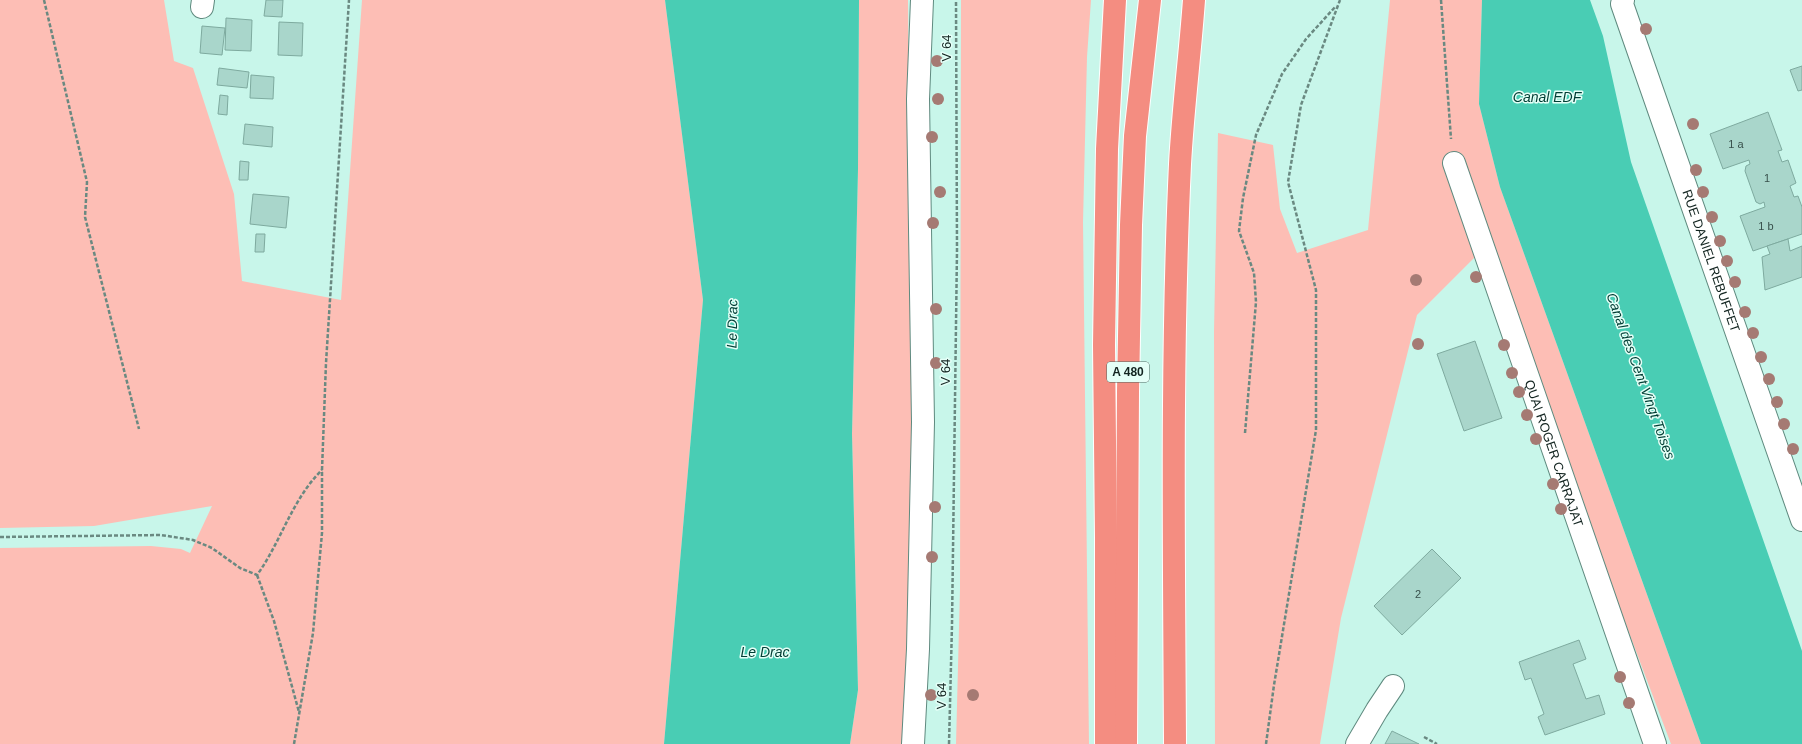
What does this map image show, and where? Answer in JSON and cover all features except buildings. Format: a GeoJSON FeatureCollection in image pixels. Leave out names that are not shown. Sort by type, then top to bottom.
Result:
{"type":"FeatureCollection","features":[{"type":"Feature","properties":{"kind":"highway"},"geometry":{"type":"LineString","coordinates":[[1106,744],[1104,345],[1107,149],[1115,0]]}},
{"type":"Feature","properties":{"kind":"highway","name":"A 480"},"geometry":{"type":"LineString","coordinates":[[1126,744],[1128,392],[1131,225],[1136,136],[1150,0]]}},
{"type":"Feature","properties":{"kind":"highway"},"geometry":{"type":"LineString","coordinates":[[1175,744],[1174,435],[1176,273],[1180,161],[1194,0]]}},
{"type":"Feature","properties":{"kind":"street"},"geometry":{"type":"LineString","coordinates":[[913,744],[918,649],[923,429],[918,99],[922,0]]}},
{"type":"Feature","properties":{"kind":"street","name":"RUE DANIEL REBUFFET"},"geometry":{"type":"LineString","coordinates":[[1623,0],[1622,4],[1802,520]]}},
{"type":"Feature","properties":{"kind":"street","name":"QUAI ROGER CARRAJAT"},"geometry":{"type":"LineString","coordinates":[[1454,162],[1655,744]]}},
{"type":"Feature","properties":{"kind":"street"},"geometry":{"type":"LineString","coordinates":[[1357,744],[1393,686]]}},
{"type":"Feature","properties":{"kind":"path"},"geometry":{"type":"LineString","coordinates":[[44,0],[86,182],[85,217],[139,430]]}},
{"type":"Feature","properties":{"kind":"path"},"geometry":{"type":"LineString","coordinates":[[294,744],[313,633],[321,549],[322,470],[328,340],[349,0]]}},
{"type":"Feature","properties":{"kind":"path","name":"V 64"},"geometry":{"type":"LineString","coordinates":[[948,744],[952,625],[957,258],[956,0]]}},
{"type":"Feature","properties":{"kind":"path"},"geometry":{"type":"LineString","coordinates":[[1266,744],[1274,685],[1316,430],[1316,290],[1288,182],[1301,105],[1340,0]]}},
{"type":"Feature","properties":{"kind":"path"},"geometry":{"type":"LineString","coordinates":[[1441,0],[1450,134],[1454,162]]}},
{"type":"Feature","properties":{"kind":"path"},"geometry":{"type":"LineString","coordinates":[[1244,433],[1256,302],[1254,273],[1239,231],[1243,198],[1256,134],[1282,74],[1306,39],[1338,4]]}},
{"type":"Feature","properties":{"kind":"path"},"geometry":{"type":"LineString","coordinates":[[257,575],[266,564],[273,548],[309,482],[322,470]]}},
{"type":"Feature","properties":{"kind":"path"},"geometry":{"type":"LineString","coordinates":[[0,537],[161,535],[193,540],[212,548],[240,568],[257,575],[274,621],[299,714]]}},
{"type":"Feature","properties":{"kind":"path"},"geometry":{"type":"LineString","coordinates":[[1424,737],[1438,744]]}},
{"type":"Feature","properties":{"kind":"shaded area"},"geometry":{"type":"Polygon","coordinates":[[[0,0],[164,0],[174,61],[193,68],[234,194],[242,281],[341,300],[362,0],[665,0],[703,300],[664,744],[0,744],[0,548],[151,546],[181,549],[190,553],[212,506],[94,526],[0,528],[0,0]]]}},
{"type":"Feature","properties":{"kind":"shaded area"},"geometry":{"type":"Polygon","coordinates":[[[859,0],[908,0],[912,431],[907,690],[902,744],[850,744],[858,690],[852,434],[858,169],[859,0]]]}},
{"type":"Feature","properties":{"kind":"shaded area"},"geometry":{"type":"Polygon","coordinates":[[[961,0],[1091,0],[1087,57],[1083,222],[1089,744],[956,744],[960,589],[961,0]]]}},
{"type":"Feature","properties":{"kind":"shaded area"},"geometry":{"type":"Polygon","coordinates":[[[1390,0],[1482,0],[1479,104],[1500,187],[1701,744],[1671,744],[1484,248],[1417,315],[1341,618],[1320,744],[1215,744],[1214,332],[1218,133],[1273,145],[1280,209],[1297,253],[1368,230],[1390,0]]]}},
{"type":"Feature","properties":{"kind":"water","name":"Le Drac"},"geometry":{"type":"Polygon","coordinates":[[[665,0],[859,0],[858,169],[852,434],[858,690],[850,744],[664,744],[703,300],[665,0]]]}},
{"type":"Feature","properties":{"kind":"water","name":"Canal EDF"},"geometry":{"type":"Polygon","coordinates":[[[1482,0],[1590,0],[1603,36],[1631,162],[1802,651],[1802,744],[1701,744],[1500,187],[1479,104],[1482,0]]]}},
{"type":"Feature","properties":{"kind":"water label","name":"Canal des Cent Vingt Toises"},"geometry":{"type":"Point","coordinates":[1641,376]}}]}
